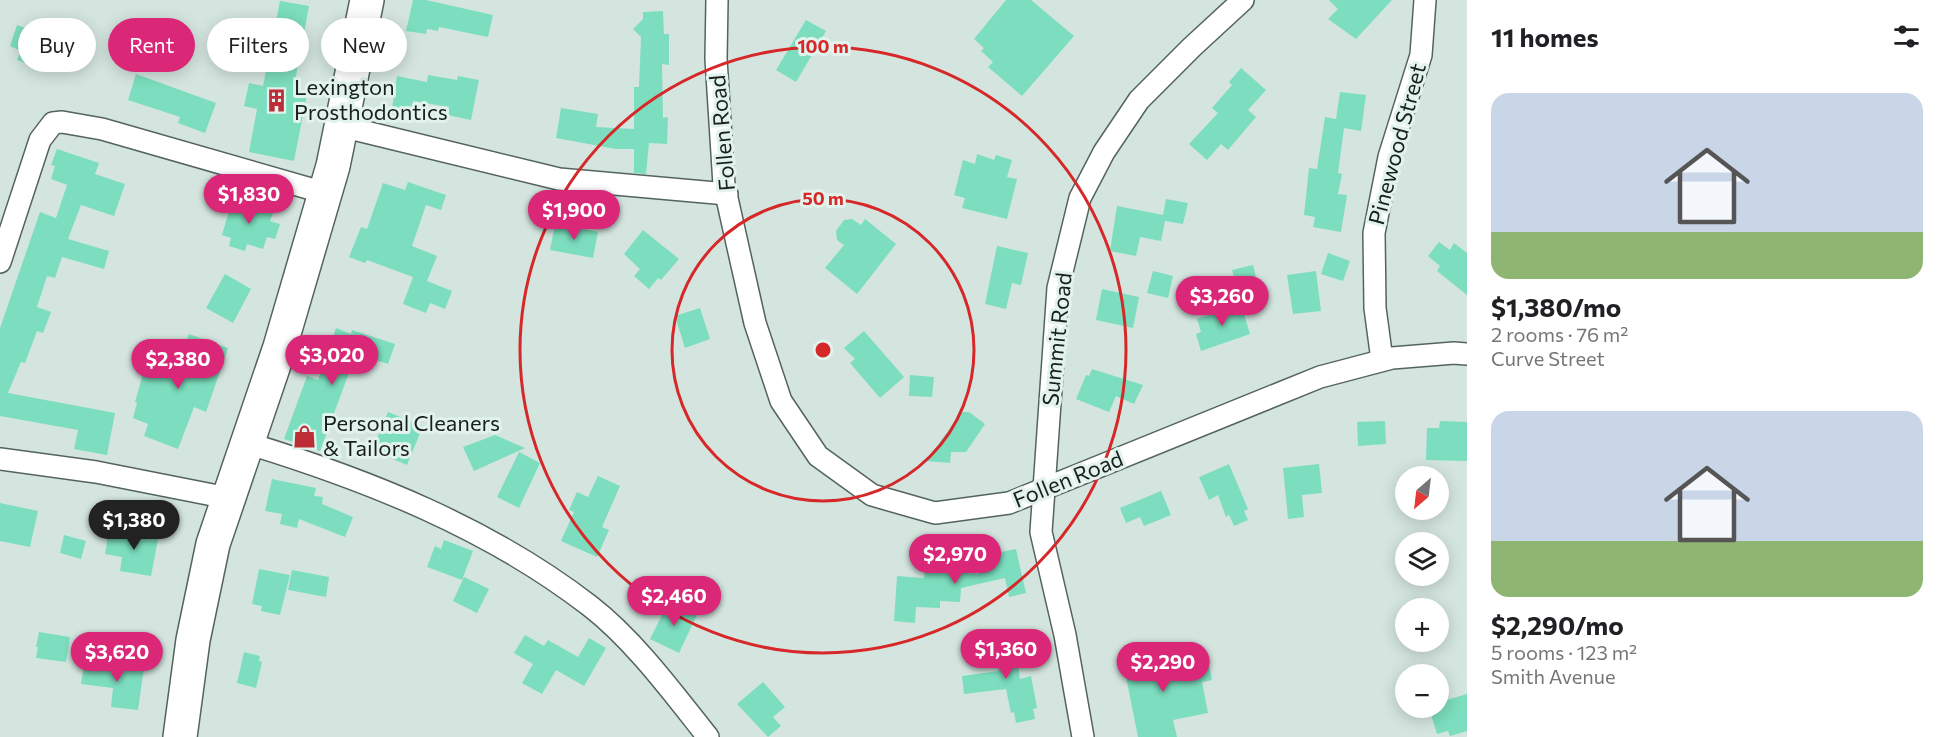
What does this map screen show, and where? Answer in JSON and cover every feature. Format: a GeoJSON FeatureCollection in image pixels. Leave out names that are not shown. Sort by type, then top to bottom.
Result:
{"type":"FeatureCollection","features":[{"type":"Feature","properties":{"kind":"main road"},"geometry":{"type":"LineString","coordinates":[[180,737],[193,640],[213,544],[280,347],[325,193],[367,0]]}},
{"type":"Feature","properties":{"kind":"street","name":"Follen Road"},"geometry":{"type":"LineString","coordinates":[[717,0],[716,59],[727,194],[755,323],[781,401],[818,456],[872,495],[934,513],[1010,503],[1320,377],[1382,360],[1454,353],[1467,354]]}},
{"type":"Feature","properties":{"kind":"street","name":"Summit Road"},"geometry":{"type":"LineString","coordinates":[[1083,737],[1065,635],[1041,532],[1058,288],[1080,198],[1104,152],[1139,100],[1243,0]]}},
{"type":"Feature","properties":{"kind":"street","name":"Pinewood Street"},"geometry":{"type":"LineString","coordinates":[[1382,360],[1375,308],[1374,233],[1389,157],[1421,55],[1425,0]]}},
{"type":"Feature","properties":{"kind":"street"},"geometry":{"type":"LineString","coordinates":[[0,262],[40,140],[53,123],[62,122],[102,129],[325,193]]}},
{"type":"Feature","properties":{"kind":"street"},"geometry":{"type":"LineString","coordinates":[[341,126],[559,179],[727,194]]}},
{"type":"Feature","properties":{"kind":"street"},"geometry":{"type":"LineString","coordinates":[[247,443],[291,456],[461,523],[514,553],[591,607],[655,670],[708,737]]}},
{"type":"Feature","properties":{"kind":"street"},"geometry":{"type":"LineString","coordinates":[[0,459],[96,472],[228,498]]}},
{"type":"Feature","properties":{"kind":"building"},"geometry":{"type":"Polygon","coordinates":[[[413,0],[426,0],[493,15],[488,37],[439,27],[438,31],[427,29],[426,34],[407,31],[413,0]]]}},
{"type":"Feature","properties":{"kind":"building"},"geometry":{"type":"Polygon","coordinates":[[[1006,0],[1031,0],[1074,36],[1022,96],[988,67],[993,62],[981,51],[984,48],[974,39],[1006,0]]]}},
{"type":"Feature","properties":{"kind":"building"},"geometry":{"type":"Polygon","coordinates":[[[1329,0],[1392,0],[1356,39],[1328,19],[1338,9],[1329,0]]]}},
{"type":"Feature","properties":{"kind":"building"},"geometry":{"type":"Polygon","coordinates":[[[280,1],[309,6],[307,18],[277,18],[280,1]]]}},
{"type":"Feature","properties":{"kind":"building"},"geometry":{"type":"Polygon","coordinates":[[[663,11],[664,34],[669,34],[669,65],[662,64],[663,118],[668,117],[667,144],[649,143],[646,174],[634,173],[634,149],[616,149],[556,138],[561,108],[598,114],[596,127],[634,129],[634,87],[639,87],[641,37],[633,29],[643,19],[643,12],[663,11]]]}},
{"type":"Feature","properties":{"kind":"building"},"geometry":{"type":"Polygon","coordinates":[[[806,20],[826,31],[796,82],[776,70],[806,20]]]}},
{"type":"Feature","properties":{"kind":"building"},"geometry":{"type":"Polygon","coordinates":[[[17,25],[18,25],[18,50],[10,46],[17,25]]]}},
{"type":"Feature","properties":{"kind":"building"},"geometry":{"type":"Polygon","coordinates":[[[1241,68],[1266,90],[1248,110],[1256,117],[1228,150],[1221,144],[1207,160],[1189,144],[1218,113],[1212,108],[1232,85],[1229,82],[1241,68]]]}},
{"type":"Feature","properties":{"kind":"building"},"geometry":{"type":"Polygon","coordinates":[[[266,72],[297,72],[293,92],[307,95],[294,161],[249,152],[257,109],[244,106],[249,83],[263,86],[266,72]]]}},
{"type":"Feature","properties":{"kind":"building"},"geometry":{"type":"Polygon","coordinates":[[[136,74],[216,103],[205,133],[178,123],[180,117],[128,100],[136,74]]]}},
{"type":"Feature","properties":{"kind":"building"},"geometry":{"type":"Polygon","coordinates":[[[428,75],[457,80],[458,76],[479,80],[471,120],[447,115],[449,107],[413,101],[410,118],[391,114],[397,76],[427,82],[428,75]]]}},
{"type":"Feature","properties":{"kind":"building"},"geometry":{"type":"Polygon","coordinates":[[[1340,92],[1366,95],[1361,131],[1344,128],[1338,173],[1342,174],[1338,194],[1347,195],[1341,232],[1313,227],[1315,217],[1304,215],[1309,168],[1317,169],[1325,117],[1336,119],[1340,92]]]}},
{"type":"Feature","properties":{"kind":"building"},"geometry":{"type":"Polygon","coordinates":[[[57,149],[99,163],[95,174],[125,184],[114,216],[81,205],[68,239],[109,251],[104,269],[62,257],[55,278],[47,276],[37,307],[51,312],[43,333],[37,331],[25,363],[21,362],[8,393],[115,413],[107,455],[74,449],[78,430],[0,416],[0,328],[40,212],[56,218],[67,185],[51,179],[55,166],[51,165],[57,149]]]}},
{"type":"Feature","properties":{"kind":"building"},"geometry":{"type":"Polygon","coordinates":[[[977,154],[994,160],[996,155],[1012,160],[1007,177],[1017,179],[1007,219],[962,208],[965,198],[954,195],[963,160],[975,164],[977,154]]]}},
{"type":"Feature","properties":{"kind":"building"},"geometry":{"type":"Polygon","coordinates":[[[408,182],[446,195],[441,210],[426,205],[412,246],[437,256],[427,281],[452,291],[445,309],[430,303],[426,313],[403,304],[413,277],[367,260],[365,263],[349,257],[361,227],[367,229],[383,183],[405,190],[408,182]]]}},
{"type":"Feature","properties":{"kind":"building"},"geometry":{"type":"Polygon","coordinates":[[[233,197],[274,210],[270,221],[280,224],[275,239],[267,237],[263,249],[247,244],[245,251],[229,246],[231,238],[222,235],[233,197]]]}},
{"type":"Feature","properties":{"kind":"building"},"geometry":{"type":"Polygon","coordinates":[[[1166,199],[1188,203],[1183,224],[1165,221],[1161,241],[1140,237],[1136,256],[1110,251],[1117,206],[1163,215],[1166,199]]]}},
{"type":"Feature","properties":{"kind":"building"},"geometry":{"type":"Polygon","coordinates":[[[852,219],[861,225],[865,219],[896,244],[857,294],[825,268],[844,245],[837,240],[836,231],[844,220],[852,219]]]}},
{"type":"Feature","properties":{"kind":"building"},"geometry":{"type":"Polygon","coordinates":[[[555,224],[598,232],[593,258],[550,250],[555,224]]]}},
{"type":"Feature","properties":{"kind":"building"},"geometry":{"type":"Polygon","coordinates":[[[643,230],[679,259],[661,280],[658,278],[649,289],[634,276],[640,269],[624,254],[643,230]]]}},
{"type":"Feature","properties":{"kind":"building"},"geometry":{"type":"Polygon","coordinates":[[[1439,242],[1450,250],[1454,243],[1467,253],[1467,295],[1437,271],[1440,266],[1428,256],[1439,242]]]}},
{"type":"Feature","properties":{"kind":"building"},"geometry":{"type":"Polygon","coordinates":[[[997,246],[1028,253],[1021,285],[1012,283],[1006,309],[985,304],[997,246]]]}},
{"type":"Feature","properties":{"kind":"building"},"geometry":{"type":"Polygon","coordinates":[[[1328,253],[1350,261],[1343,281],[1321,274],[1328,253]]]}},
{"type":"Feature","properties":{"kind":"building"},"geometry":{"type":"Polygon","coordinates":[[[1253,265],[1259,288],[1238,294],[1232,270],[1253,265]]]}},
{"type":"Feature","properties":{"kind":"building"},"geometry":{"type":"Polygon","coordinates":[[[1153,271],[1173,276],[1168,298],[1147,293],[1153,271]]]}},
{"type":"Feature","properties":{"kind":"building"},"geometry":{"type":"Polygon","coordinates":[[[1316,271],[1321,311],[1293,314],[1287,275],[1316,271]]]}},
{"type":"Feature","properties":{"kind":"building"},"geometry":{"type":"Polygon","coordinates":[[[225,274],[251,289],[233,323],[206,308],[225,274]]]}},
{"type":"Feature","properties":{"kind":"building"},"geometry":{"type":"Polygon","coordinates":[[[1102,289],[1139,297],[1133,328],[1096,320],[1102,289]]]}},
{"type":"Feature","properties":{"kind":"building"},"geometry":{"type":"Polygon","coordinates":[[[1241,304],[1250,334],[1201,351],[1196,334],[1201,332],[1197,319],[1241,304]]]}},
{"type":"Feature","properties":{"kind":"building"},"geometry":{"type":"Polygon","coordinates":[[[700,308],[710,339],[685,348],[675,316],[700,308]]]}},
{"type":"Feature","properties":{"kind":"building"},"geometry":{"type":"Polygon","coordinates":[[[336,328],[351,334],[352,330],[395,344],[388,364],[364,356],[361,364],[353,362],[320,451],[284,439],[307,376],[318,380],[336,328]]]}},
{"type":"Feature","properties":{"kind":"building"},"geometry":{"type":"Polygon","coordinates":[[[864,331],[904,377],[880,398],[850,363],[855,359],[844,348],[864,331]]]}},
{"type":"Feature","properties":{"kind":"building"},"geometry":{"type":"Polygon","coordinates":[[[189,334],[228,348],[206,412],[194,407],[178,449],[144,436],[148,424],[133,418],[137,403],[135,402],[147,360],[176,369],[189,334]]]}},
{"type":"Feature","properties":{"kind":"building"},"geometry":{"type":"Polygon","coordinates":[[[1092,369],[1143,385],[1134,404],[1116,396],[1109,412],[1076,399],[1086,375],[1089,376],[1092,369]]]}},
{"type":"Feature","properties":{"kind":"building"},"geometry":{"type":"Polygon","coordinates":[[[910,375],[934,377],[932,397],[909,396],[910,375]]]}},
{"type":"Feature","properties":{"kind":"building"},"geometry":{"type":"Polygon","coordinates":[[[388,412],[423,426],[407,465],[372,450],[388,412]]]}},
{"type":"Feature","properties":{"kind":"building"},"geometry":{"type":"Polygon","coordinates":[[[962,412],[969,412],[985,424],[966,452],[951,452],[950,463],[926,461],[962,412]]]}},
{"type":"Feature","properties":{"kind":"building"},"geometry":{"type":"Polygon","coordinates":[[[1385,421],[1386,444],[1358,446],[1357,422],[1385,421]]]}},
{"type":"Feature","properties":{"kind":"building"},"geometry":{"type":"Polygon","coordinates":[[[1440,421],[1467,422],[1467,461],[1426,460],[1427,428],[1439,428],[1440,421]]]}},
{"type":"Feature","properties":{"kind":"building"},"geometry":{"type":"Polygon","coordinates":[[[495,435],[525,448],[474,471],[463,447],[495,435]]]}},
{"type":"Feature","properties":{"kind":"building"},"geometry":{"type":"Polygon","coordinates":[[[519,452],[540,463],[519,508],[497,497],[519,452]]]}},
{"type":"Feature","properties":{"kind":"building"},"geometry":{"type":"Polygon","coordinates":[[[1229,464],[1248,509],[1244,511],[1248,520],[1234,526],[1229,515],[1226,517],[1218,495],[1209,500],[1199,477],[1229,464]]]}},
{"type":"Feature","properties":{"kind":"building"},"geometry":{"type":"Polygon","coordinates":[[[1319,464],[1322,493],[1302,495],[1304,517],[1288,519],[1283,468],[1319,464]]]}},
{"type":"Feature","properties":{"kind":"building"},"geometry":{"type":"Polygon","coordinates":[[[598,476],[620,486],[602,527],[609,530],[597,557],[561,541],[574,512],[569,510],[577,492],[588,497],[598,476]]]}},
{"type":"Feature","properties":{"kind":"building"},"geometry":{"type":"Polygon","coordinates":[[[272,479],[316,488],[314,496],[323,497],[322,504],[353,517],[345,537],[299,519],[297,528],[280,524],[282,514],[265,511],[272,479]]]}},
{"type":"Feature","properties":{"kind":"building"},"geometry":{"type":"Polygon","coordinates":[[[1161,491],[1171,515],[1144,526],[1140,517],[1126,523],[1120,508],[1161,491]]]}},
{"type":"Feature","properties":{"kind":"building"},"geometry":{"type":"Polygon","coordinates":[[[0,503],[38,511],[30,547],[0,541],[0,503]]]}},
{"type":"Feature","properties":{"kind":"building"},"geometry":{"type":"Polygon","coordinates":[[[126,528],[159,534],[151,576],[120,571],[122,557],[105,554],[108,535],[124,537],[126,528]]]}},
{"type":"Feature","properties":{"kind":"building"},"geometry":{"type":"Polygon","coordinates":[[[64,535],[86,541],[81,559],[60,553],[64,535]]]}},
{"type":"Feature","properties":{"kind":"building"},"geometry":{"type":"Polygon","coordinates":[[[444,540],[473,551],[462,580],[427,567],[435,546],[441,549],[444,540]]]}},
{"type":"Feature","properties":{"kind":"building"},"geometry":{"type":"Polygon","coordinates":[[[1016,549],[1026,593],[1009,597],[1005,578],[961,588],[960,602],[940,601],[940,608],[916,607],[915,623],[894,621],[897,576],[924,578],[925,570],[979,574],[977,564],[987,562],[985,555],[1016,549]]]}},
{"type":"Feature","properties":{"kind":"building"},"geometry":{"type":"Polygon","coordinates":[[[259,569],[290,575],[280,615],[261,611],[262,606],[252,604],[259,569]]]}},
{"type":"Feature","properties":{"kind":"building"},"geometry":{"type":"Polygon","coordinates":[[[292,570],[329,577],[326,597],[288,590],[292,570]]]}},
{"type":"Feature","properties":{"kind":"building"},"geometry":{"type":"Polygon","coordinates":[[[464,577],[489,589],[477,613],[453,601],[464,577]]]}},
{"type":"Feature","properties":{"kind":"building"},"geometry":{"type":"Polygon","coordinates":[[[669,601],[697,615],[679,653],[650,639],[669,601]]]}},
{"type":"Feature","properties":{"kind":"building"},"geometry":{"type":"Polygon","coordinates":[[[39,632],[70,637],[66,662],[36,658],[39,632]]]}},
{"type":"Feature","properties":{"kind":"building"},"geometry":{"type":"Polygon","coordinates":[[[1014,633],[1020,679],[1031,676],[1037,708],[1033,709],[1035,719],[1016,723],[1014,712],[1011,713],[1006,689],[964,694],[962,676],[999,671],[994,636],[1014,633]]]}},
{"type":"Feature","properties":{"kind":"building"},"geometry":{"type":"Polygon","coordinates":[[[525,635],[544,646],[548,640],[578,657],[589,638],[606,648],[584,686],[556,670],[542,694],[522,683],[533,664],[514,653],[525,635]]]}},
{"type":"Feature","properties":{"kind":"building"},"geometry":{"type":"Polygon","coordinates":[[[1143,642],[1145,651],[1150,650],[1155,674],[1208,661],[1212,680],[1202,682],[1208,713],[1173,720],[1177,737],[1138,737],[1122,657],[1128,655],[1126,645],[1143,642]]]}},
{"type":"Feature","properties":{"kind":"building"},"geometry":{"type":"Polygon","coordinates":[[[244,652],[260,656],[259,661],[262,662],[256,688],[237,683],[244,652]]]}},
{"type":"Feature","properties":{"kind":"building"},"geometry":{"type":"Polygon","coordinates":[[[84,664],[120,669],[120,664],[144,668],[138,710],[111,707],[113,688],[81,684],[84,664]]]}},
{"type":"Feature","properties":{"kind":"building"},"geometry":{"type":"Polygon","coordinates":[[[763,682],[785,707],[773,717],[781,726],[768,737],[737,704],[763,682]]]}},
{"type":"Feature","properties":{"kind":"building"},"geometry":{"type":"Polygon","coordinates":[[[1467,694],[1467,731],[1450,736],[1448,731],[1437,734],[1432,718],[1449,718],[1449,699],[1467,694]]]}},
{"type":"Feature","properties":{"kind":"place","name":"Lexington Prosthodontics"},"geometry":{"type":"Point","coordinates":[276,100]}},
{"type":"Feature","properties":{"kind":"place","name":"Personal Cleaners & Tailors"},"geometry":{"type":"Point","coordinates":[305,436]}}]}
